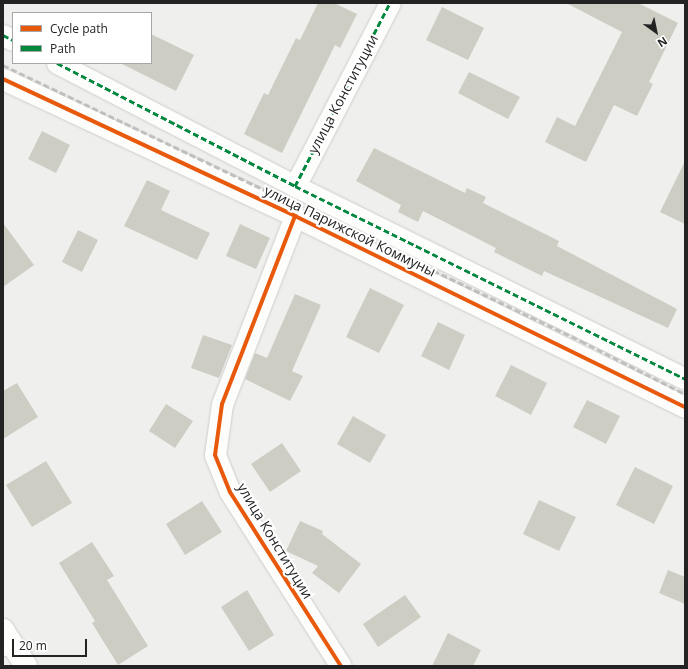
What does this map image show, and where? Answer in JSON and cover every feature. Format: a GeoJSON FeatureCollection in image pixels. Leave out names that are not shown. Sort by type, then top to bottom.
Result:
{"type":"FeatureCollection","features":[{"type":"Feature","properties":{"kind":"main road"},"geometry":{"type":"LineString","coordinates":[[5,638],[26,666]]}},
{"type":"Feature","properties":{"kind":"street","name":"улица Конституции"},"geometry":{"type":"LineString","coordinates":[[295,186],[390,3]]}},
{"type":"Feature","properties":{"kind":"street"},"geometry":{"type":"LineString","coordinates":[[3,35],[12,40]]}},
{"type":"Feature","properties":{"kind":"street","name":"улица Парижской Коммуны"},"geometry":{"type":"LineString","coordinates":[[59,64],[295,186],[685,379]]}},
{"type":"Feature","properties":{"kind":"street","name":"улица Парижской Коммуны"},"geometry":{"type":"LineString","coordinates":[[3,79],[294,216],[685,407]]}},
{"type":"Feature","properties":{"kind":"street","name":"улица Конституции"},"geometry":{"type":"LineString","coordinates":[[294,216],[222,404],[215,455],[230,492],[341,666]]}},
{"type":"Feature","properties":{"kind":"building"},"geometry":{"type":"Polygon","coordinates":[[[318,3],[334,3],[357,14],[340,48],[335,45],[282,153],[244,134],[264,93],[268,95],[296,38],[300,40],[318,3]]]}},
{"type":"Feature","properties":{"kind":"building"},"geometry":{"type":"Polygon","coordinates":[[[566,3],[638,3],[678,23],[649,82],[653,84],[637,116],[614,105],[586,162],[545,142],[557,117],[575,126],[622,32],[566,3]]]}},
{"type":"Feature","properties":{"kind":"building"},"geometry":{"type":"Polygon","coordinates":[[[442,7],[484,28],[468,60],[426,40],[442,7]]]}},
{"type":"Feature","properties":{"kind":"building"},"geometry":{"type":"Polygon","coordinates":[[[152,34],[194,55],[176,91],[122,64],[152,64],[152,34]]]}},
{"type":"Feature","properties":{"kind":"building"},"geometry":{"type":"Polygon","coordinates":[[[469,72],[520,97],[508,119],[458,93],[469,72]]]}},
{"type":"Feature","properties":{"kind":"building"},"geometry":{"type":"Polygon","coordinates":[[[42,131],[70,145],[56,173],[28,159],[42,131]]]}},
{"type":"Feature","properties":{"kind":"building"},"geometry":{"type":"Polygon","coordinates":[[[374,148],[465,193],[467,188],[486,197],[483,203],[559,241],[557,246],[677,309],[668,328],[544,271],[542,276],[494,252],[496,248],[423,211],[418,222],[398,212],[401,205],[356,181],[374,148]]]}},
{"type":"Feature","properties":{"kind":"building"},"geometry":{"type":"Polygon","coordinates":[[[685,161],[685,224],[660,212],[685,161]]]}},
{"type":"Feature","properties":{"kind":"building"},"geometry":{"type":"Polygon","coordinates":[[[147,180],[170,191],[161,210],[210,233],[197,260],[124,226],[147,180]]]}},
{"type":"Feature","properties":{"kind":"building"},"geometry":{"type":"Polygon","coordinates":[[[3,223],[34,265],[3,287],[3,223]]]}},
{"type":"Feature","properties":{"kind":"building"},"geometry":{"type":"Polygon","coordinates":[[[240,224],[270,238],[256,269],[226,256],[240,224]]]}},
{"type":"Feature","properties":{"kind":"building"},"geometry":{"type":"Polygon","coordinates":[[[78,230],[98,240],[82,272],[62,262],[78,230]]]}},
{"type":"Feature","properties":{"kind":"building"},"geometry":{"type":"Polygon","coordinates":[[[370,288],[404,305],[379,353],[346,337],[370,288]]]}},
{"type":"Feature","properties":{"kind":"building"},"geometry":{"type":"Polygon","coordinates":[[[295,294],[321,305],[292,371],[303,376],[290,401],[245,379],[255,353],[267,358],[295,294]]]}},
{"type":"Feature","properties":{"kind":"building"},"geometry":{"type":"Polygon","coordinates":[[[438,322],[465,335],[449,370],[421,356],[438,322]]]}},
{"type":"Feature","properties":{"kind":"building"},"geometry":{"type":"Polygon","coordinates":[[[203,335],[232,345],[219,378],[191,368],[203,335]]]}},
{"type":"Feature","properties":{"kind":"building"},"geometry":{"type":"Polygon","coordinates":[[[511,365],[547,383],[531,415],[495,396],[511,365]]]}},
{"type":"Feature","properties":{"kind":"building"},"geometry":{"type":"Polygon","coordinates":[[[17,383],[38,417],[3,439],[3,391],[17,383]]]}},
{"type":"Feature","properties":{"kind":"building"},"geometry":{"type":"Polygon","coordinates":[[[587,400],[620,416],[606,444],[573,427],[587,400]]]}},
{"type":"Feature","properties":{"kind":"building"},"geometry":{"type":"Polygon","coordinates":[[[166,404],[193,421],[175,448],[149,431],[166,404]]]}},
{"type":"Feature","properties":{"kind":"building"},"geometry":{"type":"Polygon","coordinates":[[[353,416],[386,435],[370,463],[337,444],[353,416]]]}},
{"type":"Feature","properties":{"kind":"building"},"geometry":{"type":"Polygon","coordinates":[[[282,443],[301,471],[270,492],[251,464],[282,443]]]}},
{"type":"Feature","properties":{"kind":"building"},"geometry":{"type":"Polygon","coordinates":[[[46,461],[72,503],[32,527],[6,485],[46,461]]]}},
{"type":"Feature","properties":{"kind":"building"},"geometry":{"type":"Polygon","coordinates":[[[635,467],[673,486],[654,524],[616,505],[635,467]]]}},
{"type":"Feature","properties":{"kind":"building"},"geometry":{"type":"Polygon","coordinates":[[[539,500],[576,517],[559,551],[523,534],[539,500]]]}},
{"type":"Feature","properties":{"kind":"building"},"geometry":{"type":"Polygon","coordinates":[[[202,501],[222,532],[185,555],[166,524],[202,501]]]}},
{"type":"Feature","properties":{"kind":"building"},"geometry":{"type":"Polygon","coordinates":[[[300,521],[323,531],[322,534],[361,564],[339,593],[312,573],[318,566],[286,551],[300,521]]]}},
{"type":"Feature","properties":{"kind":"building"},"geometry":{"type":"Polygon","coordinates":[[[92,542],[114,576],[107,580],[148,646],[118,665],[92,623],[95,621],[59,563],[92,542]]]}},
{"type":"Feature","properties":{"kind":"building"},"geometry":{"type":"Polygon","coordinates":[[[668,570],[685,577],[685,604],[659,593],[668,570]]]}},
{"type":"Feature","properties":{"kind":"building"},"geometry":{"type":"Polygon","coordinates":[[[247,590],[274,635],[249,651],[221,607],[247,590]]]}},
{"type":"Feature","properties":{"kind":"building"},"geometry":{"type":"Polygon","coordinates":[[[405,595],[421,617],[378,647],[363,624],[405,595]]]}},
{"type":"Feature","properties":{"kind":"building"},"geometry":{"type":"Polygon","coordinates":[[[448,633],[481,650],[473,666],[432,666],[448,633]]]}},
{"type":"Feature","properties":{"kind":"railway"},"geometry":{"type":"LineString","coordinates":[[3,65],[581,341],[685,394]]}},
{"type":"Feature","properties":{"kind":"marked path"},"geometry":{"type":"LineString","coordinates":[[295,186],[390,3]]}},
{"type":"Feature","properties":{"kind":"marked path"},"geometry":{"type":"LineString","coordinates":[[3,35],[12,40]]}},
{"type":"Feature","properties":{"kind":"marked path"},"geometry":{"type":"LineString","coordinates":[[59,64],[295,186],[685,379]]}},
{"type":"Feature","properties":{"kind":"cycle path"},"geometry":{"type":"LineString","coordinates":[[3,79],[295,216],[685,407]]}},
{"type":"Feature","properties":{"kind":"cycle path"},"geometry":{"type":"LineString","coordinates":[[295,216],[222,404],[215,455],[230,492],[341,666]]}}]}
